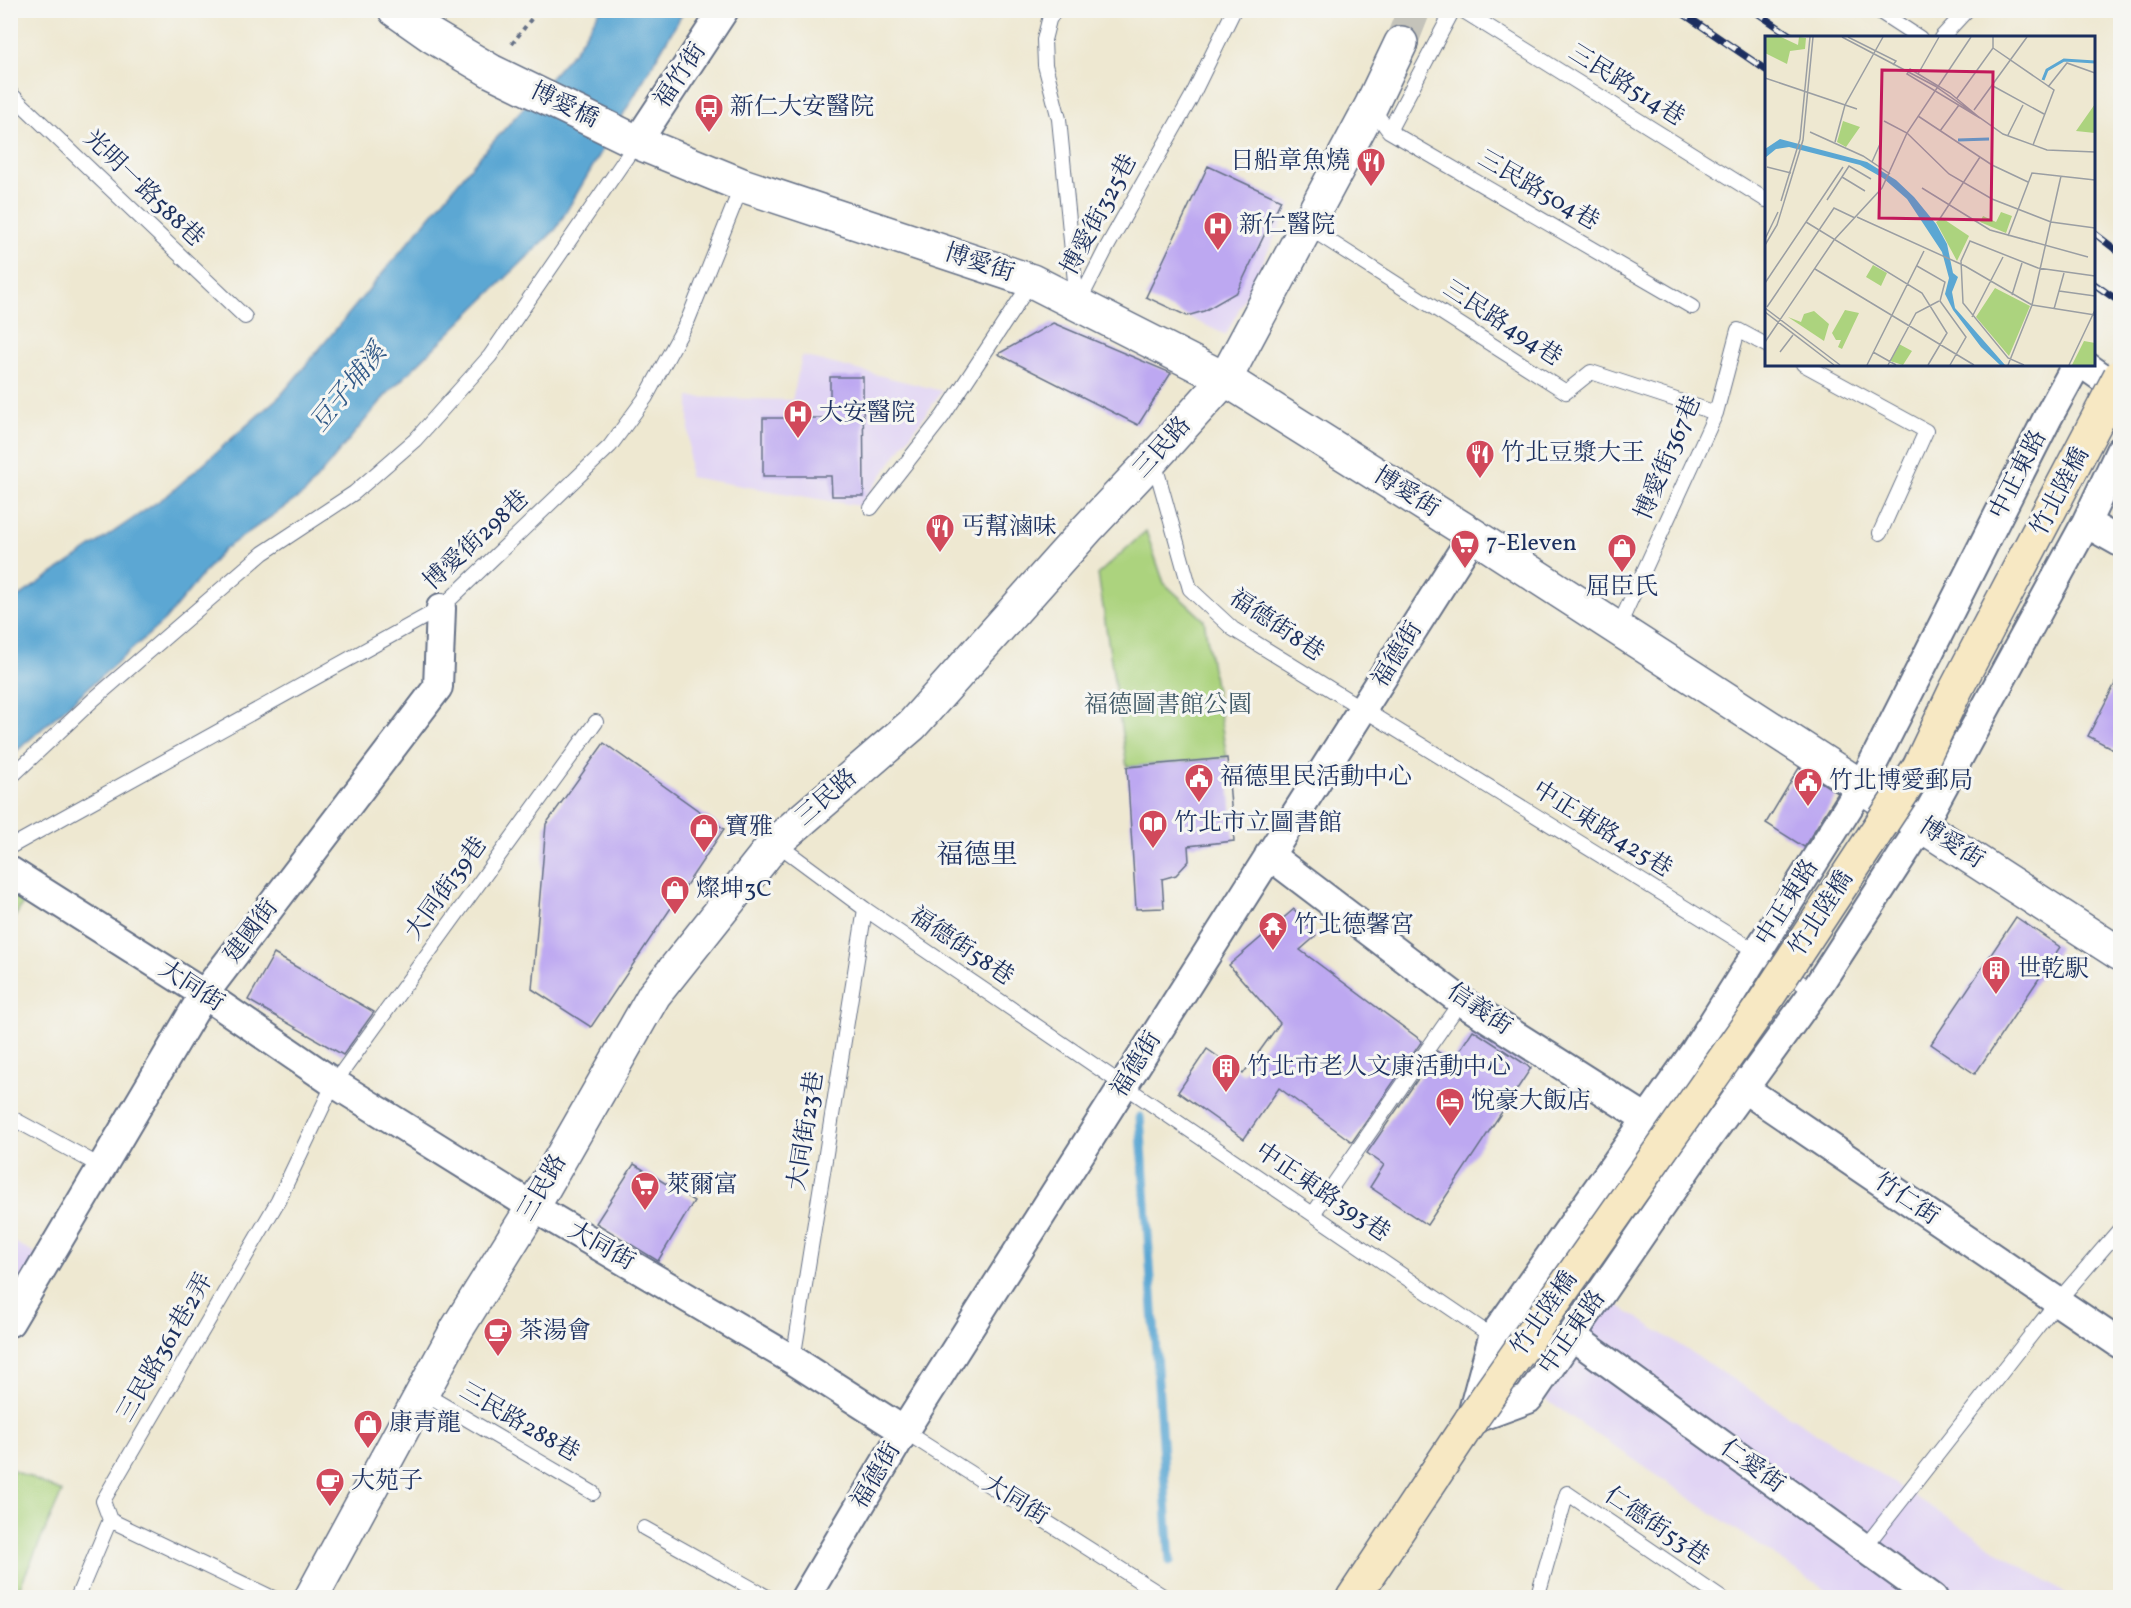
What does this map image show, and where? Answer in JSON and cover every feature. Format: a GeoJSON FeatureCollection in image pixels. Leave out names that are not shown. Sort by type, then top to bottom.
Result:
{"type":"FeatureCollection","features":[{"type":"Feature","properties":{"kind":"main road","name":"竹北陸橋"},"geometry":{"type":"LineString","coordinates":[[1471,1420],[1761,1007],[1919,767],[1955,691],[2121,376]]}},
{"type":"Feature","properties":{"kind":"main road","name":"中正東路"},"geometry":{"type":"LineString","coordinates":[[1353,1598],[1471,1420]]}},
{"type":"Feature","properties":{"kind":"street"},"geometry":{"type":"LineString","coordinates":[[395,10],[432,36],[491,71]]}},
{"type":"Feature","properties":{"kind":"street","name":"福竹街"},"geometry":{"type":"LineString","coordinates":[[637,142],[724,10]]}},
{"type":"Feature","properties":{"kind":"street","name":"三民路"},"geometry":{"type":"LineString","coordinates":[[310,1598],[457,1329],[533,1207],[654,995],[775,843],[912,725],[1225,378],[1306,226],[1380,118],[1401,44]]}},
{"type":"Feature","properties":{"kind":"street","name":"博愛橋"},"geometry":{"type":"LineString","coordinates":[[491,71],[637,142]]}},
{"type":"Feature","properties":{"kind":"street","name":"博愛街"},"geometry":{"type":"LineString","coordinates":[[637,142],[742,185],[1032,281],[1225,378],[1473,535],[2121,954]]}},
{"type":"Feature","properties":{"kind":"street","name":"中正東路"},"geometry":{"type":"LineString","coordinates":[[1471,1420],[1493,1337],[1695,1051],[1862,787],[2048,417],[2077,366]]}},
{"type":"Feature","properties":{"kind":"street"},"geometry":{"type":"LineString","coordinates":[[2086,366],[2121,390]]}},
{"type":"Feature","properties":{"kind":"street","name":"中正東路"},"geometry":{"type":"LineString","coordinates":[[1471,1420],[1528,1398],[1697,1153],[1814,992],[1922,825],[2086,523],[2121,451]]}},
{"type":"Feature","properties":{"kind":"street"},"geometry":{"type":"LineString","coordinates":[[2086,523],[2121,542]]}},
{"type":"Feature","properties":{"kind":"street","name":"福德街"},"geometry":{"type":"LineString","coordinates":[[805,1598],[904,1431],[1473,535]]}},
{"type":"Feature","properties":{"kind":"street","name":"建國街"},"geometry":{"type":"LineString","coordinates":[[10,1322],[204,994],[438,687],[441,608]]}},
{"type":"Feature","properties":{"kind":"street","name":"信義街"},"geometry":{"type":"LineString","coordinates":[[1269,855],[1461,1001],[1647,1118],[1697,1153]]}},
{"type":"Feature","properties":{"kind":"street","name":"大同街"},"geometry":{"type":"LineString","coordinates":[[10,870],[204,994],[334,1083],[533,1207],[793,1360],[904,1431]]}},
{"type":"Feature","properties":{"kind":"street","name":"竹仁街"},"geometry":{"type":"LineString","coordinates":[[1695,1051],[1744,1090],[2121,1344]]}},
{"type":"Feature","properties":{"kind":"street","name":"仁愛街"},"geometry":{"type":"LineString","coordinates":[[1572,1336],[1929,1596]]}},
{"type":"Feature","properties":{"kind":"lane","name":"博愛街325巷"},"geometry":{"type":"LineString","coordinates":[[1055,10],[1049,20],[1044,40],[1045,65],[1059,119],[1077,304]]}},
{"type":"Feature","properties":{"kind":"lane","name":"博愛街325巷"},"geometry":{"type":"LineString","coordinates":[[1077,304],[1191,98],[1234,10]]}},
{"type":"Feature","properties":{"kind":"lane"},"geometry":{"type":"LineString","coordinates":[[1380,118],[1454,10]]}},
{"type":"Feature","properties":{"kind":"lane","name":"三民路514巷"},"geometry":{"type":"LineString","coordinates":[[1462,10],[1765,199]]}},
{"type":"Feature","properties":{"kind":"lane"},"geometry":{"type":"LineString","coordinates":[[1877,10],[1917,36]]}},
{"type":"Feature","properties":{"kind":"lane"},"geometry":{"type":"LineString","coordinates":[[1943,36],[1967,10]]}},
{"type":"Feature","properties":{"kind":"lane","name":"光明一路588巷"},"geometry":{"type":"LineString","coordinates":[[10,93],[245,317]]}},
{"type":"Feature","properties":{"kind":"lane","name":"三民路504巷"},"geometry":{"type":"LineString","coordinates":[[1380,118],[1692,307]]}},
{"type":"Feature","properties":{"kind":"lane"},"geometry":{"type":"LineString","coordinates":[[10,778],[94,699],[263,553],[354,493],[415,440],[490,356],[637,142]]}},
{"type":"Feature","properties":{"kind":"lane","name":"博愛街298巷"},"geometry":{"type":"LineString","coordinates":[[10,847],[441,608],[610,446],[646,397],[688,320],[742,185]]}},
{"type":"Feature","properties":{"kind":"lane","name":"三民路494巷"},"geometry":{"type":"LineString","coordinates":[[1306,226],[1566,392],[1591,372],[1716,413]]}},
{"type":"Feature","properties":{"kind":"lane"},"geometry":{"type":"LineString","coordinates":[[871,508],[943,416],[1032,281]]}},
{"type":"Feature","properties":{"kind":"lane","name":"博愛街367巷"},"geometry":{"type":"LineString","coordinates":[[1617,630],[1716,413],[1738,330],[1765,344]]}},
{"type":"Feature","properties":{"kind":"lane"},"geometry":{"type":"LineString","coordinates":[[1807,366],[1926,430],[1880,533]]}},
{"type":"Feature","properties":{"kind":"lane","name":"福德街8巷"},"geometry":{"type":"LineString","coordinates":[[1153,459],[1190,589],[1233,629],[1363,710]]}},
{"type":"Feature","properties":{"kind":"lane","name":"中正東路425巷"},"geometry":{"type":"LineString","coordinates":[[1363,710],[1757,952],[1814,992]]}},
{"type":"Feature","properties":{"kind":"lane","name":"大同街39巷"},"geometry":{"type":"LineString","coordinates":[[278,1201],[334,1083],[596,722]]}},
{"type":"Feature","properties":{"kind":"lane","name":"福德街58巷"},"geometry":{"type":"LineString","coordinates":[[775,843],[865,909],[1125,1085]]}},
{"type":"Feature","properties":{"kind":"lane","name":"大同街23巷"},"geometry":{"type":"LineString","coordinates":[[793,1360],[865,909]]}},
{"type":"Feature","properties":{"kind":"lane"},"geometry":{"type":"LineString","coordinates":[[1313,1214],[1461,1001]]}},
{"type":"Feature","properties":{"kind":"lane","name":"中正東路393巷"},"geometry":{"type":"LineString","coordinates":[[1125,1085],[1493,1337]]}},
{"type":"Feature","properties":{"kind":"lane"},"geometry":{"type":"LineString","coordinates":[[10,1117],[102,1167]]}},
{"type":"Feature","properties":{"kind":"lane","name":"三民路361巷2弄"},"geometry":{"type":"LineString","coordinates":[[110,1520],[103,1501],[278,1201]]}},
{"type":"Feature","properties":{"kind":"lane"},"geometry":{"type":"LineString","coordinates":[[1864,1548],[2057,1302],[2121,1229]]}},
{"type":"Feature","properties":{"kind":"lane","name":"三民路288巷"},"geometry":{"type":"LineString","coordinates":[[422,1392],[593,1492]]}},
{"type":"Feature","properties":{"kind":"lane","name":"大同街"},"geometry":{"type":"LineString","coordinates":[[904,1431],[1166,1598]]}},
{"type":"Feature","properties":{"kind":"lane","name":"仁德街53巷"},"geometry":{"type":"LineString","coordinates":[[1537,1598],[1567,1493],[1721,1598]]}},
{"type":"Feature","properties":{"kind":"lane"},"geometry":{"type":"LineString","coordinates":[[77,1598],[110,1520],[273,1598]]}},
{"type":"Feature","properties":{"kind":"lane"},"geometry":{"type":"LineString","coordinates":[[644,1528],[769,1598]]}},
{"type":"Feature","properties":{"kind":"path"},"geometry":{"type":"LineString","coordinates":[[491,71],[538,10]]}},
{"type":"Feature","properties":{"kind":"shaded area","name":"新仁醫院"},"geometry":{"type":"Polygon","coordinates":[[[1208,166],[1291,205],[1226,335],[1146,297],[1208,166]]]}},
{"type":"Feature","properties":{"kind":"shaded area","name":"大安醫院"},"geometry":{"type":"Polygon","coordinates":[[[802,356],[942,391],[860,506],[689,477],[689,397],[792,400],[802,356]]]}},
{"type":"Feature","properties":{"kind":"shaded area"},"geometry":{"type":"Polygon","coordinates":[[[11,1240],[42,1258],[11,1314],[11,1240]]]}},
{"type":"Feature","properties":{"kind":"shaded area"},"geometry":{"type":"Polygon","coordinates":[[[1610,1300],[2070,1597],[1835,1597],[1545,1399],[1610,1300]]]}},
{"type":"Feature","properties":{"kind":"green space","name":"福德圖書館公園"},"geometry":{"type":"Polygon","coordinates":[[[1146,531],[1164,583],[1204,620],[1227,758],[1127,767],[1098,574],[1146,531]]]}},
{"type":"Feature","properties":{"kind":"green space"},"geometry":{"type":"Polygon","coordinates":[[[11,885],[24,902],[11,923],[11,885]]]}},
{"type":"Feature","properties":{"kind":"green space"},"geometry":{"type":"Polygon","coordinates":[[[11,1469],[62,1492],[15,1598],[10,1597],[11,1469]]]}},
{"type":"Feature","properties":{"kind":"water","name":"豆子埔溪"},"geometry":{"type":"Polygon","coordinates":[[[600,11],[684,11],[556,229],[386,395],[305,493],[223,550],[165,620],[11,756],[11,602],[169,494],[281,395],[476,161],[575,50],[600,11]]]}},
{"type":"Feature","properties":{"kind":"building","name":"新仁醫院"},"geometry":{"type":"Polygon","coordinates":[[[1208,166],[1281,200],[1237,292],[1204,311],[1187,316],[1146,297],[1208,166]]]}},
{"type":"Feature","properties":{"kind":"building"},"geometry":{"type":"Polygon","coordinates":[[[1053,323],[1171,373],[1138,425],[998,354],[1053,323]]]}},
{"type":"Feature","properties":{"kind":"building","name":"大安醫院"},"geometry":{"type":"Polygon","coordinates":[[[830,377],[863,377],[864,496],[832,496],[831,476],[763,476],[763,418],[830,418],[830,377]]]}},
{"type":"Feature","properties":{"kind":"building"},"geometry":{"type":"Polygon","coordinates":[[[2121,672],[2121,753],[2088,736],[2121,672]]]}},
{"type":"Feature","properties":{"kind":"building"},"geometry":{"type":"Polygon","coordinates":[[[604,743],[724,829],[591,1027],[532,989],[546,824],[604,743]]]}},
{"type":"Feature","properties":{"kind":"building"},"geometry":{"type":"Polygon","coordinates":[[[1227,758],[1234,841],[1188,846],[1189,861],[1176,875],[1162,879],[1164,908],[1136,909],[1127,767],[1227,758]]]}},
{"type":"Feature","properties":{"kind":"building","name":"竹北博愛郵局"},"geometry":{"type":"Polygon","coordinates":[[[1799,768],[1838,793],[1804,847],[1766,823],[1799,768]]]}},
{"type":"Feature","properties":{"kind":"building"},"geometry":{"type":"Polygon","coordinates":[[[1294,909],[1316,936],[1300,950],[1422,1041],[1352,1142],[1279,1088],[1244,1139],[1178,1092],[1207,1049],[1243,1074],[1280,1023],[1229,965],[1294,909]]]}},
{"type":"Feature","properties":{"kind":"building","name":"世乾駅"},"geometry":{"type":"Polygon","coordinates":[[[2016,917],[2060,947],[1975,1074],[1931,1044],[2016,917]]]}},
{"type":"Feature","properties":{"kind":"building"},"geometry":{"type":"Polygon","coordinates":[[[274,954],[374,1012],[343,1055],[248,1000],[274,954]]]}},
{"type":"Feature","properties":{"kind":"building","name":"悅豪大飯店"},"geometry":{"type":"Polygon","coordinates":[[[1473,1030],[1531,1068],[1427,1225],[1370,1187],[1384,1165],[1367,1153],[1437,1051],[1452,1062],[1473,1030]]]}},
{"type":"Feature","properties":{"kind":"building","name":"萊爾富"},"geometry":{"type":"Polygon","coordinates":[[[634,1164],[694,1201],[658,1261],[596,1223],[634,1164]]]}},
{"type":"Feature","properties":{"kind":"waterway"},"geometry":{"type":"LineString","coordinates":[[1140,1117],[1170,1561]]}},
{"type":"Feature","properties":{"kind":"tunnel"},"geometry":{"type":"LineString","coordinates":[[1401,43],[1414,10]]}},
{"type":"Feature","properties":{"kind":"railway"},"geometry":{"type":"LineString","coordinates":[[1678,10],[1765,69]]}},
{"type":"Feature","properties":{"kind":"railway"},"geometry":{"type":"LineString","coordinates":[[1753,10],[1791,36]]}},
{"type":"Feature","properties":{"kind":"railway"},"geometry":{"type":"LineString","coordinates":[[2095,234],[2120,253]]}},
{"type":"Feature","properties":{"kind":"railway"},"geometry":{"type":"LineString","coordinates":[[2095,285],[2120,302]]}},
{"type":"Feature","properties":{"kind":"place","name":"新仁大安醫院"},"geometry":{"type":"Point","coordinates":[709,134]}},
{"type":"Feature","properties":{"kind":"place","name":"日船章魚燒"},"geometry":{"type":"Point","coordinates":[1371,188]}},
{"type":"Feature","properties":{"kind":"place","name":"新仁醫院"},"geometry":{"type":"Point","coordinates":[1218,252]}},
{"type":"Feature","properties":{"kind":"place","name":"大安醫院"},"geometry":{"type":"Point","coordinates":[798,440]}},
{"type":"Feature","properties":{"kind":"place","name":"竹北豆漿大王"},"geometry":{"type":"Point","coordinates":[1480,480]}},
{"type":"Feature","properties":{"kind":"place","name":"丐幫滷味"},"geometry":{"type":"Point","coordinates":[940,554]}},
{"type":"Feature","properties":{"kind":"place","name":"7-Eleven"},"geometry":{"type":"Point","coordinates":[1465,570]}},
{"type":"Feature","properties":{"kind":"place","name":"屈臣氏"},"geometry":{"type":"Point","coordinates":[1622,574]}},
{"type":"Feature","properties":{"kind":"place","name":"福德里民活動中心"},"geometry":{"type":"Point","coordinates":[1199,804]}},
{"type":"Feature","properties":{"kind":"place","name":"竹北博愛郵局"},"geometry":{"type":"Point","coordinates":[1808,808]}},
{"type":"Feature","properties":{"kind":"place","name":"竹北市立圖書館"},"geometry":{"type":"Point","coordinates":[1153,850]}},
{"type":"Feature","properties":{"kind":"place","name":"寶雅"},"geometry":{"type":"Point","coordinates":[704,854]}},
{"type":"Feature","properties":{"kind":"place","name":"燦坤3C"},"geometry":{"type":"Point","coordinates":[675,916]}},
{"type":"Feature","properties":{"kind":"place","name":"竹北德馨宮"},"geometry":{"type":"Point","coordinates":[1273,952]}},
{"type":"Feature","properties":{"kind":"place","name":"世乾駅"},"geometry":{"type":"Point","coordinates":[1996,996]}},
{"type":"Feature","properties":{"kind":"place","name":"竹北市老人文康活動中心"},"geometry":{"type":"Point","coordinates":[1226,1094]}},
{"type":"Feature","properties":{"kind":"place","name":"悅豪大飯店"},"geometry":{"type":"Point","coordinates":[1450,1128]}},
{"type":"Feature","properties":{"kind":"place","name":"萊爾富"},"geometry":{"type":"Point","coordinates":[645,1212]}},
{"type":"Feature","properties":{"kind":"place","name":"茶湯會"},"geometry":{"type":"Point","coordinates":[498,1358]}},
{"type":"Feature","properties":{"kind":"place","name":"康青龍"},"geometry":{"type":"Point","coordinates":[368,1450]}},
{"type":"Feature","properties":{"kind":"place","name":"大苑子"},"geometry":{"type":"Point","coordinates":[330,1508]}},
{"type":"Feature","properties":{"kind":"district","name":"福德里"},"geometry":{"type":"Point","coordinates":[977,856]}}]}
